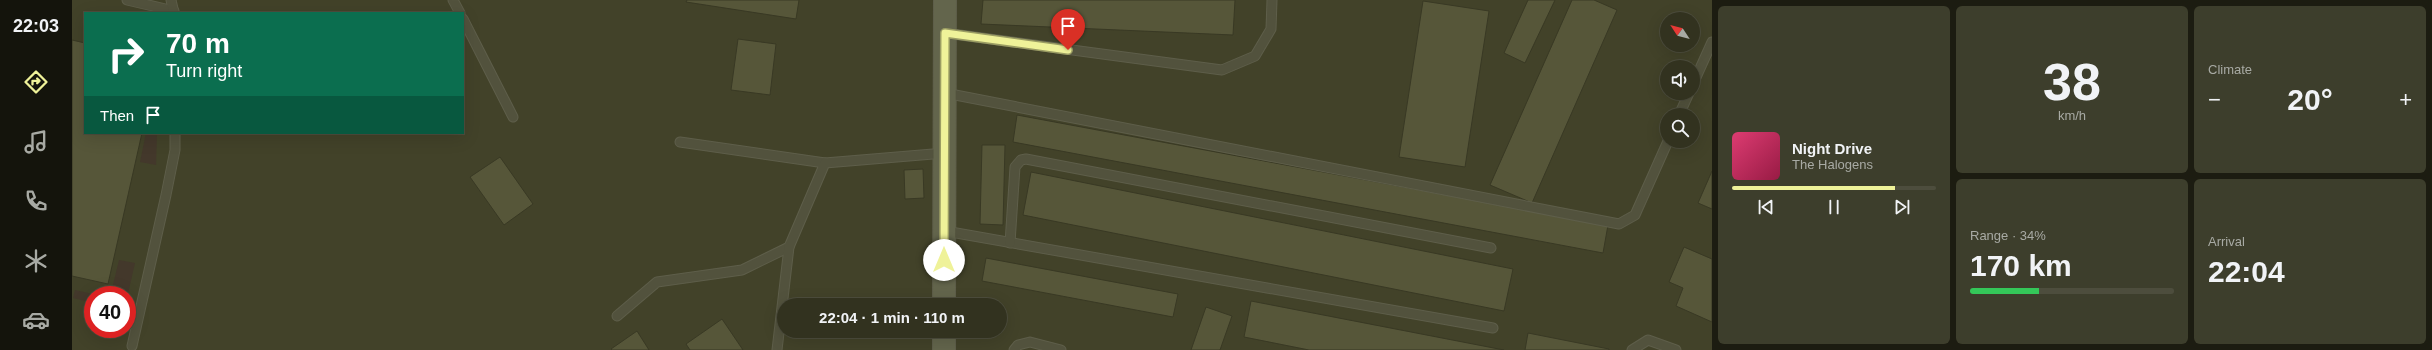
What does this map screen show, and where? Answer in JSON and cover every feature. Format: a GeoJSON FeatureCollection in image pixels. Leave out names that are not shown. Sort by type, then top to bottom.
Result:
{"type":"FeatureCollection","features":[{"type":"Feature","properties":{"kind":"street"},"geometry":{"type":"LineString","coordinates":[[944,298],[945,0]]}},
{"type":"Feature","properties":{"kind":"street"},"geometry":{"type":"LineString","coordinates":[[944,338],[944,350]]}},
{"type":"Feature","properties":{"kind":"lane"},"geometry":{"type":"LineString","coordinates":[[127,0],[174,12],[171,0]]}},
{"type":"Feature","properties":{"kind":"lane"},"geometry":{"type":"LineString","coordinates":[[454,0],[460,12]]}},
{"type":"Feature","properties":{"kind":"lane"},"geometry":{"type":"LineString","coordinates":[[945,33],[1222,70],[1254,56],[1271,29],[1272,0]]}},
{"type":"Feature","properties":{"kind":"lane"},"geometry":{"type":"LineString","coordinates":[[464,21],[513,117]]}},
{"type":"Feature","properties":{"kind":"lane"},"geometry":{"type":"LineString","coordinates":[[1700,69],[1712,42]]}},
{"type":"Feature","properties":{"kind":"lane"},"geometry":{"type":"LineString","coordinates":[[945,93],[1619,224],[1635,215],[1665,148]]}},
{"type":"Feature","properties":{"kind":"lane"},"geometry":{"type":"LineString","coordinates":[[132,346],[166,195],[175,150],[175,134]]}},
{"type":"Feature","properties":{"kind":"lane"},"geometry":{"type":"LineString","coordinates":[[680,142],[825,163],[945,153]]}},
{"type":"Feature","properties":{"kind":"lane"},"geometry":{"type":"LineString","coordinates":[[1010,243],[1015,167],[1021,160],[1026,159],[1492,248]]}},
{"type":"Feature","properties":{"kind":"lane"},"geometry":{"type":"LineString","coordinates":[[777,350],[789,247],[825,163]]}},
{"type":"Feature","properties":{"kind":"lane"},"geometry":{"type":"LineString","coordinates":[[944,231],[1493,328]]}},
{"type":"Feature","properties":{"kind":"lane"},"geometry":{"type":"LineString","coordinates":[[617,316],[657,282],[742,270],[789,247]]}},
{"type":"Feature","properties":{"kind":"lane"},"geometry":{"type":"LineString","coordinates":[[1632,350],[1648,340],[1676,350]]}},
{"type":"Feature","properties":{"kind":"lane"},"geometry":{"type":"LineString","coordinates":[[1014,350],[1018,345],[1030,342],[1061,350]]}},
{"type":"Feature","properties":{"kind":"shaded area"},"geometry":{"type":"Polygon","coordinates":[[[146,134],[157,134],[156,165],[140,162],[146,134]]]}},
{"type":"Feature","properties":{"kind":"shaded area"},"geometry":{"type":"Polygon","coordinates":[[[119,260],[135,263],[130,286],[113,286],[119,260]]]}},
{"type":"Feature","properties":{"kind":"shaded area"},"geometry":{"type":"Polygon","coordinates":[[[75,290],[84,292],[84,301],[73,298],[75,290]]]}},
{"type":"Feature","properties":{"kind":"building"},"geometry":{"type":"Polygon","coordinates":[[[687,0],[799,0],[796,19],[686,2],[687,0]]]}},
{"type":"Feature","properties":{"kind":"building"},"geometry":{"type":"Polygon","coordinates":[[[983,0],[1235,0],[1233,35],[981,24],[983,0]]]}},
{"type":"Feature","properties":{"kind":"building"},"geometry":{"type":"Polygon","coordinates":[[[1528,0],[1555,0],[1525,63],[1504,53],[1528,0]]]}},
{"type":"Feature","properties":{"kind":"building"},"geometry":{"type":"Polygon","coordinates":[[[1572,0],[1594,0],[1617,10],[1532,203],[1490,185],[1572,0]]]}},
{"type":"Feature","properties":{"kind":"building"},"geometry":{"type":"Polygon","coordinates":[[[1423,1],[1489,11],[1465,167],[1399,157],[1423,1]]]}},
{"type":"Feature","properties":{"kind":"building"},"geometry":{"type":"Polygon","coordinates":[[[738,39],[776,44],[770,95],[731,90],[738,39]]]}},
{"type":"Feature","properties":{"kind":"building"},"geometry":{"type":"Polygon","coordinates":[[[72,40],[84,43],[84,134],[142,134],[108,284],[72,276],[72,40]]]}},
{"type":"Feature","properties":{"kind":"building"},"geometry":{"type":"Polygon","coordinates":[[[1017,115],[1608,225],[1603,253],[1013,142],[1017,115]]]}},
{"type":"Feature","properties":{"kind":"building"},"geometry":{"type":"Polygon","coordinates":[[[982,145],[1005,145],[1003,225],[980,224],[982,145]]]}},
{"type":"Feature","properties":{"kind":"building"},"geometry":{"type":"Polygon","coordinates":[[[500,157],[533,204],[504,225],[470,177],[500,157]]]}},
{"type":"Feature","properties":{"kind":"building"},"geometry":{"type":"Polygon","coordinates":[[[923,169],[924,198],[905,199],[904,170],[923,169]]]}},
{"type":"Feature","properties":{"kind":"building"},"geometry":{"type":"Polygon","coordinates":[[[1712,171],[1712,209],[1698,203],[1712,171]]]}},
{"type":"Feature","properties":{"kind":"building"},"geometry":{"type":"Polygon","coordinates":[[[1031,172],[1513,269],[1504,311],[1023,215],[1031,172]]]}},
{"type":"Feature","properties":{"kind":"building"},"geometry":{"type":"Polygon","coordinates":[[[1684,247],[1712,259],[1712,322],[1676,306],[1683,288],[1669,282],[1684,247]]]}},
{"type":"Feature","properties":{"kind":"building"},"geometry":{"type":"Polygon","coordinates":[[[986,258],[1178,294],[1173,317],[982,281],[986,258]]]}},
{"type":"Feature","properties":{"kind":"building"},"geometry":{"type":"Polygon","coordinates":[[[1251,301],[1504,350],[1309,350],[1244,337],[1251,301]]]}},
{"type":"Feature","properties":{"kind":"building"},"geometry":{"type":"Polygon","coordinates":[[[1206,307],[1232,316],[1220,350],[1191,350],[1206,307]]]}},
{"type":"Feature","properties":{"kind":"building"},"geometry":{"type":"Polygon","coordinates":[[[722,319],[743,350],[690,350],[686,344],[722,319]]]}},
{"type":"Feature","properties":{"kind":"building"},"geometry":{"type":"Polygon","coordinates":[[[637,331],[649,350],[611,349],[637,331]]]}},
{"type":"Feature","properties":{"kind":"building"},"geometry":{"type":"Polygon","coordinates":[[[1528,333],[1609,349],[1609,350],[1525,350],[1528,333]]]}},
{"type":"Feature","properties":{"kind":"route"},"geometry":{"type":"LineString","coordinates":[[944,260],[945,33],[1068,50]]}}]}
